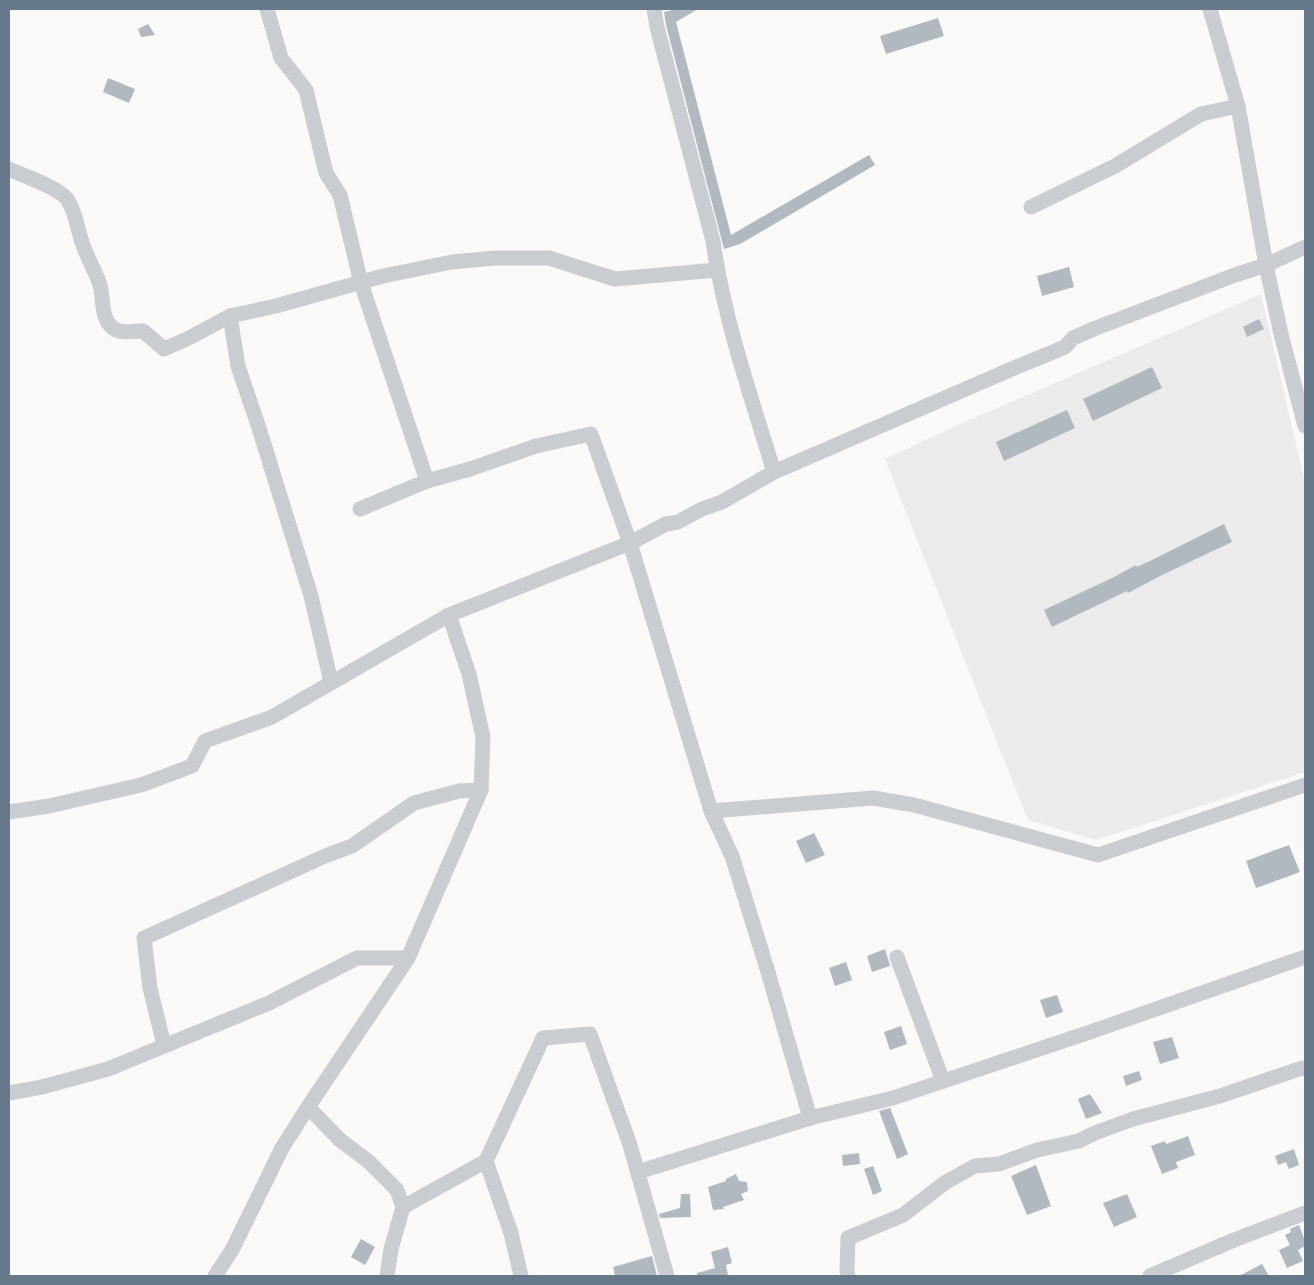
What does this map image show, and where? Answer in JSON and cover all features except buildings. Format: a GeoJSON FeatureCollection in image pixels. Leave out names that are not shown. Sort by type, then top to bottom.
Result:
{"type":"FeatureCollection","features":[{"type":"Feature","properties":{"kind":"street"},"geometry":{"type":"LineString","coordinates":[[267,9],[281,58],[306,90],[326,173],[340,195],[361,282],[427,481]]}},
{"type":"Feature","properties":{"kind":"street"},"geometry":{"type":"LineString","coordinates":[[654,9],[657,27],[713,241],[717,270],[731,333],[774,472]]}},
{"type":"Feature","properties":{"kind":"street"},"geometry":{"type":"LineString","coordinates":[[1210,9],[1238,106],[1266,265],[1281,334],[1305,426]]}},
{"type":"Feature","properties":{"kind":"street"},"geometry":{"type":"LineString","coordinates":[[1031,207],[1115,166],[1201,114],[1238,106]]}},
{"type":"Feature","properties":{"kind":"street"},"geometry":{"type":"LineString","coordinates":[[9,169],[60,192],[67,199],[99,284],[103,299],[103,313],[114,330],[143,331],[164,349],[230,316],[276,306],[361,282],[452,262],[495,258],[549,258],[615,280],[717,270]]}},
{"type":"Feature","properties":{"kind":"street"},"geometry":{"type":"LineString","coordinates":[[9,812],[49,806],[141,785],[192,766],[205,741],[272,717],[449,616],[630,542],[666,524],[678,522],[702,509],[722,502],[774,472],[1065,347],[1073,338],[1096,328],[1266,265],[1305,247]]}},
{"type":"Feature","properties":{"kind":"street"},"geometry":{"type":"LineString","coordinates":[[230,316],[238,366],[259,428],[310,596],[331,682]]}},
{"type":"Feature","properties":{"kind":"street"},"geometry":{"type":"LineString","coordinates":[[360,509],[427,481],[470,469],[536,446],[591,434],[630,542],[710,811],[734,865],[768,972],[810,1118]]}},
{"type":"Feature","properties":{"kind":"street"},"geometry":{"type":"LineString","coordinates":[[215,1276],[232,1250],[282,1148],[408,958],[481,790],[483,736],[469,674],[449,616]]}},
{"type":"Feature","properties":{"kind":"street"},"geometry":{"type":"LineString","coordinates":[[710,811],[873,798],[914,805],[1098,854],[1305,785]]}},
{"type":"Feature","properties":{"kind":"street"},"geometry":{"type":"LineString","coordinates":[[164,1046],[150,988],[144,938],[325,856],[352,846],[414,803],[459,791],[481,790]]}},
{"type":"Feature","properties":{"kind":"street"},"geometry":{"type":"LineString","coordinates":[[897,957],[943,1081]]}},
{"type":"Feature","properties":{"kind":"street"},"geometry":{"type":"LineString","coordinates":[[638,1172],[810,1118],[893,1098],[1305,957]]}},
{"type":"Feature","properties":{"kind":"street"},"geometry":{"type":"LineString","coordinates":[[9,1094],[42,1087],[108,1068],[269,1003],[357,958],[408,958]]}},
{"type":"Feature","properties":{"kind":"street"},"geometry":{"type":"LineString","coordinates":[[404,1207],[486,1161],[543,1038],[590,1034],[638,1172],[666,1276]]}},
{"type":"Feature","properties":{"kind":"street"},"geometry":{"type":"LineString","coordinates":[[848,1276],[848,1238],[903,1215],[946,1182],[975,1166],[999,1164],[1036,1150],[1079,1141],[1095,1133],[1133,1120],[1220,1096],[1302,1068],[1305,1069]]}},
{"type":"Feature","properties":{"kind":"street"},"geometry":{"type":"LineString","coordinates":[[308,1107],[340,1140],[368,1161],[398,1190],[404,1207],[391,1249],[387,1276]]}},
{"type":"Feature","properties":{"kind":"street"},"geometry":{"type":"LineString","coordinates":[[486,1161],[511,1233],[521,1276]]}},
{"type":"Feature","properties":{"kind":"street"},"geometry":{"type":"LineString","coordinates":[[1150,1276],[1305,1213]]}},
{"type":"Feature","properties":{"kind":"shaded area"},"geometry":{"type":"Polygon","coordinates":[[[1261,294],[1305,483],[1305,772],[1096,840],[1028,820],[885,459],[958,425],[1261,294]]]}}]}
